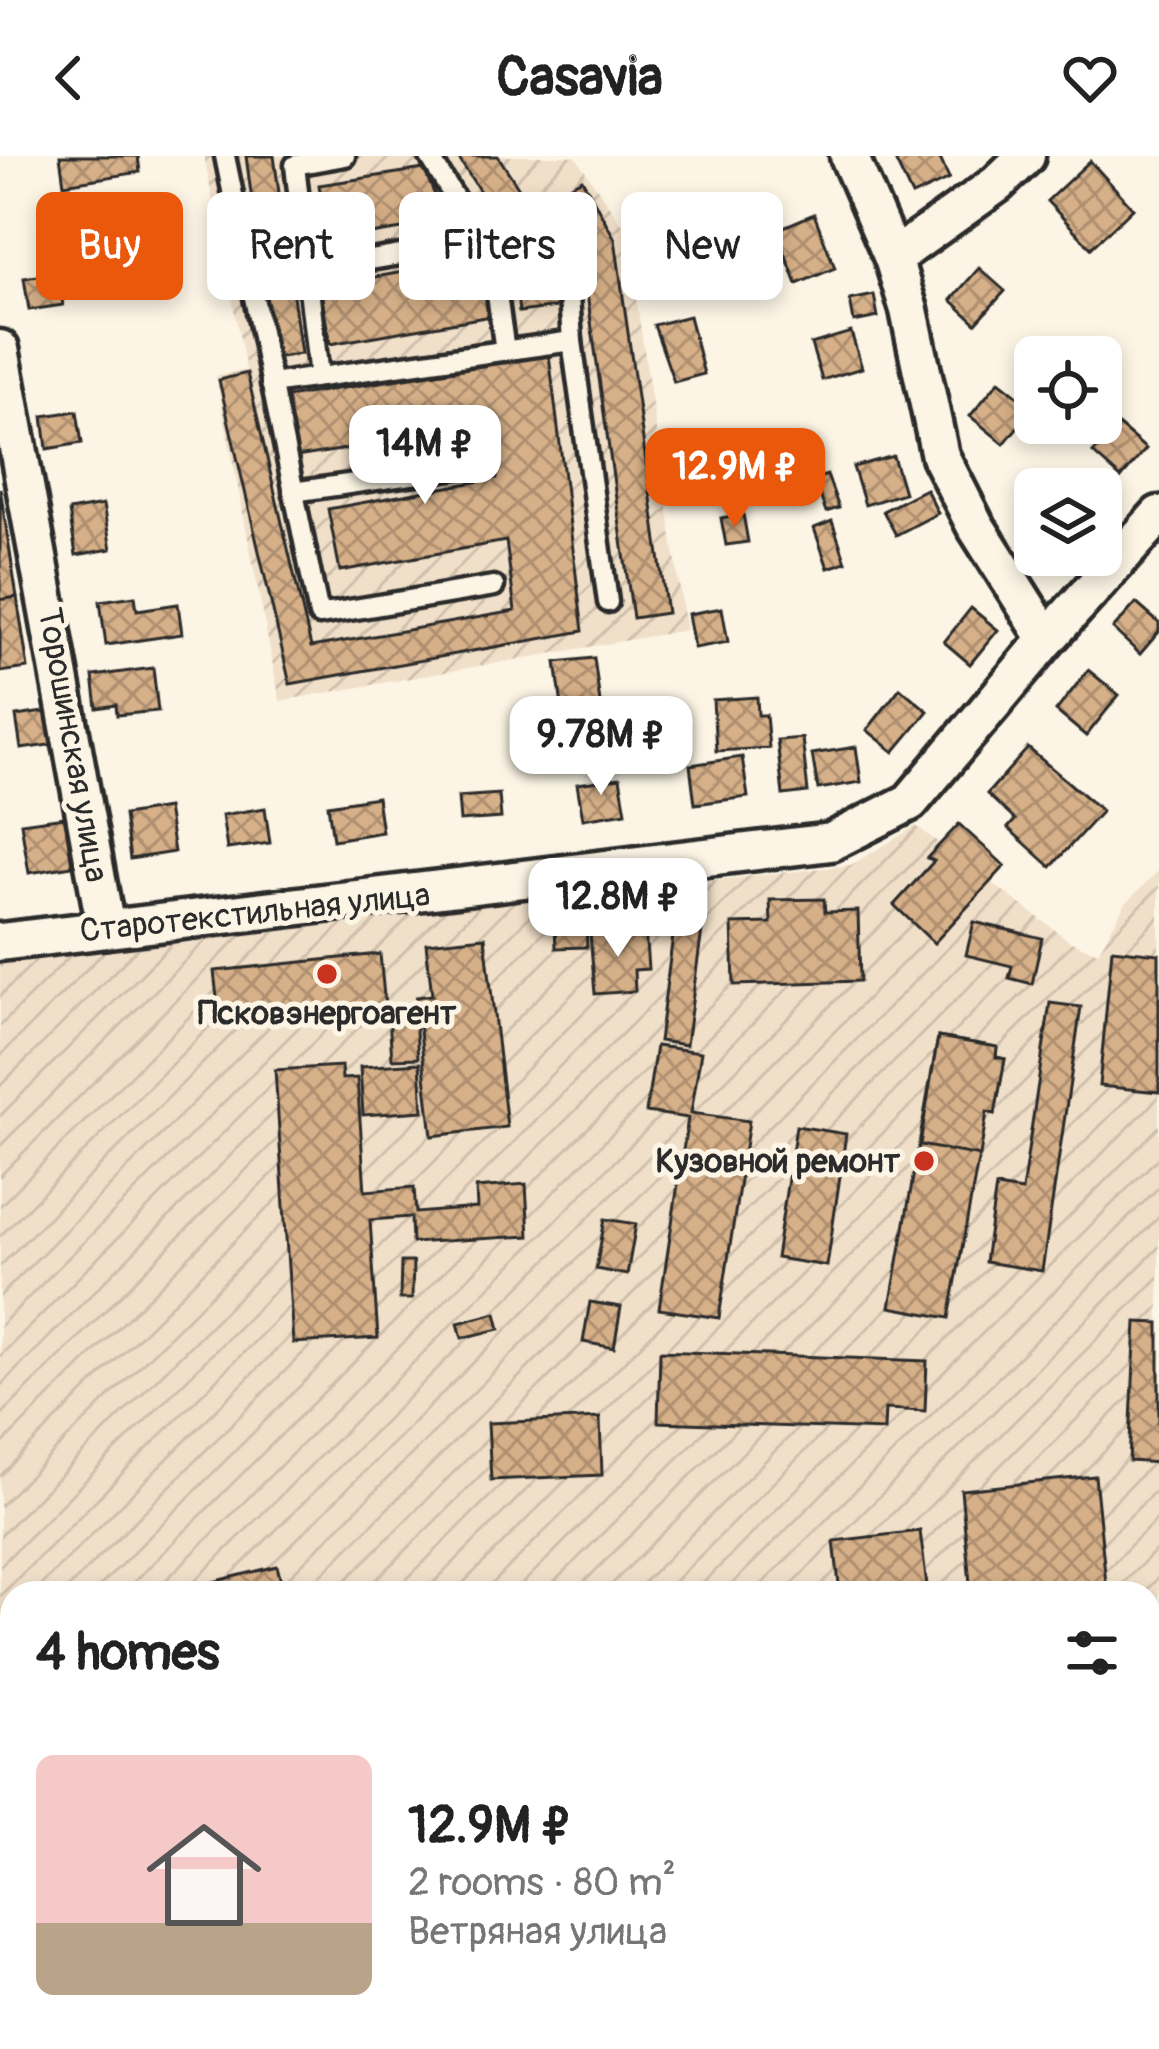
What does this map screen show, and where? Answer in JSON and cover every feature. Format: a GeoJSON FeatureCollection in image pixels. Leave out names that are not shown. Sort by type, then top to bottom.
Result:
{"type":"FeatureCollection","features":[{"type":"Feature","properties":{"kind":"street"},"geometry":{"type":"LineString","coordinates":[[849,156],[893,258],[909,310],[940,455],[975,525],[1047,639]]}},
{"type":"Feature","properties":{"kind":"street"},"geometry":{"type":"LineString","coordinates":[[893,258],[998,184],[1026,156]]}},
{"type":"Feature","properties":{"kind":"street","name":"Торошинская улица"},"geometry":{"type":"LineString","coordinates":[[0,349],[106,929]]}},
{"type":"Feature","properties":{"kind":"street","name":"Старотекстильная улица"},"geometry":{"type":"LineString","coordinates":[[0,942],[831,842],[910,802],[1159,515]]}},
{"type":"Feature","properties":{"kind":"lane"},"geometry":{"type":"LineString","coordinates":[[225,156],[319,615],[494,586]]}},
{"type":"Feature","properties":{"kind":"lane"},"geometry":{"type":"LineString","coordinates":[[298,192],[295,165],[345,156]]}},
{"type":"Feature","properties":{"kind":"lane"},"geometry":{"type":"LineString","coordinates":[[429,156],[451,192]]}},
{"type":"Feature","properties":{"kind":"lane"},"geometry":{"type":"LineString","coordinates":[[311,300],[319,377]]}},
{"type":"Feature","properties":{"kind":"lane"},"geometry":{"type":"LineString","coordinates":[[498,300],[505,351]]}},
{"type":"Feature","properties":{"kind":"lane"},"geometry":{"type":"LineString","coordinates":[[569,300],[608,602]]}},
{"type":"Feature","properties":{"kind":"lane"},"geometry":{"type":"LineString","coordinates":[[271,384],[572,341]]}},
{"type":"Feature","properties":{"kind":"lane"},"geometry":{"type":"LineString","coordinates":[[293,492],[466,467]]}},
{"type":"Feature","properties":{"kind":"shaded area"},"geometry":{"type":"Polygon","coordinates":[[[204,156],[575,156],[621,223],[621,300],[636,300],[686,630],[280,701],[216,376],[246,370],[232,300],[375,300],[375,192],[211,192],[204,156]]]}},
{"type":"Feature","properties":{"kind":"shaded area"},"geometry":{"type":"Polygon","coordinates":[[[916,826],[1071,942],[1098,952],[1125,904],[1159,870],[1159,1581],[0,1581],[0,959],[851,865],[916,826]]]}},
{"type":"Feature","properties":{"kind":"building"},"geometry":{"type":"Polygon","coordinates":[[[60,156],[138,156],[140,172],[64,184],[60,156]]]}},
{"type":"Feature","properties":{"kind":"building"},"geometry":{"type":"Polygon","coordinates":[[[246,156],[274,156],[279,192],[251,192],[246,156]]]}},
{"type":"Feature","properties":{"kind":"building"},"geometry":{"type":"Polygon","coordinates":[[[457,156],[498,156],[521,192],[480,192],[457,156]]]}},
{"type":"Feature","properties":{"kind":"building"},"geometry":{"type":"Polygon","coordinates":[[[893,156],[939,156],[949,179],[912,196],[893,156]]]}},
{"type":"Feature","properties":{"kind":"building"},"geometry":{"type":"Polygon","coordinates":[[[1090,161],[1133,208],[1091,248],[1047,201],[1090,161]]]}},
{"type":"Feature","properties":{"kind":"building"},"geometry":{"type":"Polygon","coordinates":[[[424,169],[434,192],[399,192],[399,230],[375,233],[375,192],[320,192],[319,185],[424,169]]]}},
{"type":"Feature","properties":{"kind":"building"},"geometry":{"type":"Polygon","coordinates":[[[582,179],[589,192],[558,192],[582,179]]]}},
{"type":"Feature","properties":{"kind":"building"},"geometry":{"type":"Polygon","coordinates":[[[597,206],[615,239],[667,613],[633,618],[588,300],[597,300],[597,206]]]}},
{"type":"Feature","properties":{"kind":"building"},"geometry":{"type":"Polygon","coordinates":[[[814,214],[835,268],[797,284],[783,248],[783,227],[814,214]]]}},
{"type":"Feature","properties":{"kind":"building"},"geometry":{"type":"Polygon","coordinates":[[[979,268],[1005,291],[976,323],[951,300],[979,268]]]}},
{"type":"Feature","properties":{"kind":"building"},"geometry":{"type":"Polygon","coordinates":[[[399,273],[399,300],[488,300],[491,316],[330,344],[322,300],[375,300],[375,277],[399,273]]]}},
{"type":"Feature","properties":{"kind":"building"},"geometry":{"type":"Polygon","coordinates":[[[36,276],[36,300],[62,300],[63,305],[29,310],[24,278],[36,276]]]}},
{"type":"Feature","properties":{"kind":"building"},"geometry":{"type":"Polygon","coordinates":[[[874,295],[878,317],[854,322],[850,300],[874,295]]]}},
{"type":"Feature","properties":{"kind":"building"},"geometry":{"type":"Polygon","coordinates":[[[265,300],[294,300],[301,354],[273,358],[265,300]]]}},
{"type":"Feature","properties":{"kind":"building"},"geometry":{"type":"Polygon","coordinates":[[[518,300],[556,300],[557,307],[519,312],[518,300]]]}},
{"type":"Feature","properties":{"kind":"building"},"geometry":{"type":"Polygon","coordinates":[[[689,316],[704,374],[674,382],[654,325],[689,316]]]}},
{"type":"Feature","properties":{"kind":"building"},"geometry":{"type":"Polygon","coordinates":[[[851,332],[862,368],[822,380],[811,344],[851,332]]]}},
{"type":"Feature","properties":{"kind":"building"},"geometry":{"type":"Polygon","coordinates":[[[549,355],[583,631],[290,684],[219,380],[247,373],[311,647],[515,611],[506,541],[340,571],[328,509],[497,478],[491,426],[296,457],[287,397],[549,355]]]}},
{"type":"Feature","properties":{"kind":"building"},"geometry":{"type":"Polygon","coordinates":[[[999,381],[1014,393],[1014,432],[1004,444],[970,416],[999,381]]]}},
{"type":"Feature","properties":{"kind":"building"},"geometry":{"type":"Polygon","coordinates":[[[77,411],[82,443],[47,449],[43,416],[77,411]]]}},
{"type":"Feature","properties":{"kind":"building"},"geometry":{"type":"Polygon","coordinates":[[[1122,428],[1146,449],[1122,477],[1122,468],[1110,468],[1093,453],[1101,444],[1122,444],[1122,428]]]}},
{"type":"Feature","properties":{"kind":"building"},"geometry":{"type":"Polygon","coordinates":[[[893,456],[904,493],[865,505],[853,467],[893,456]]]}},
{"type":"Feature","properties":{"kind":"building"},"geometry":{"type":"Polygon","coordinates":[[[827,475],[839,508],[826,512],[814,479],[827,475]]]}},
{"type":"Feature","properties":{"kind":"building"},"geometry":{"type":"Polygon","coordinates":[[[0,488],[17,597],[0,600],[0,488]]]}},
{"type":"Feature","properties":{"kind":"building"},"geometry":{"type":"Polygon","coordinates":[[[926,489],[938,513],[896,535],[883,511],[926,489]]]}},
{"type":"Feature","properties":{"kind":"building"},"geometry":{"type":"Polygon","coordinates":[[[103,505],[111,549],[76,555],[69,511],[103,505]]]}},
{"type":"Feature","properties":{"kind":"building"},"geometry":{"type":"Polygon","coordinates":[[[743,514],[748,542],[726,545],[721,518],[743,514]]]}},
{"type":"Feature","properties":{"kind":"building"},"geometry":{"type":"Polygon","coordinates":[[[832,521],[846,562],[828,568],[814,528],[832,521]]]}},
{"type":"Feature","properties":{"kind":"building"},"geometry":{"type":"Polygon","coordinates":[[[135,596],[137,610],[178,604],[182,634],[106,645],[100,601],[135,596]]]}},
{"type":"Feature","properties":{"kind":"building"},"geometry":{"type":"Polygon","coordinates":[[[17,597],[28,668],[0,672],[0,600],[17,597]]]}},
{"type":"Feature","properties":{"kind":"building"},"geometry":{"type":"Polygon","coordinates":[[[1136,603],[1159,623],[1159,632],[1140,654],[1113,629],[1136,603]]]}},
{"type":"Feature","properties":{"kind":"building"},"geometry":{"type":"Polygon","coordinates":[[[722,608],[728,642],[694,648],[688,614],[722,608]]]}},
{"type":"Feature","properties":{"kind":"building"},"geometry":{"type":"Polygon","coordinates":[[[971,608],[998,630],[970,664],[944,642],[971,608]]]}},
{"type":"Feature","properties":{"kind":"building"},"geometry":{"type":"Polygon","coordinates":[[[594,658],[603,725],[565,729],[556,662],[594,658]]]}},
{"type":"Feature","properties":{"kind":"building"},"geometry":{"type":"Polygon","coordinates":[[[153,668],[158,711],[117,715],[116,705],[97,708],[93,676],[153,668]]]}},
{"type":"Feature","properties":{"kind":"building"},"geometry":{"type":"Polygon","coordinates":[[[1088,670],[1119,695],[1086,736],[1056,711],[1088,670]]]}},
{"type":"Feature","properties":{"kind":"building"},"geometry":{"type":"Polygon","coordinates":[[[900,688],[928,711],[894,752],[867,730],[900,688]]]}},
{"type":"Feature","properties":{"kind":"building"},"geometry":{"type":"Polygon","coordinates":[[[757,697],[758,715],[766,715],[769,748],[716,751],[713,700],[757,697]]]}},
{"type":"Feature","properties":{"kind":"building"},"geometry":{"type":"Polygon","coordinates":[[[51,711],[56,744],[21,749],[16,716],[51,711]]]}},
{"type":"Feature","properties":{"kind":"building"},"geometry":{"type":"Polygon","coordinates":[[[802,738],[808,792],[783,795],[777,740],[802,738]]]}},
{"type":"Feature","properties":{"kind":"building"},"geometry":{"type":"Polygon","coordinates":[[[856,747],[861,782],[818,789],[812,754],[856,747]]]}},
{"type":"Feature","properties":{"kind":"building"},"geometry":{"type":"Polygon","coordinates":[[[1028,748],[1102,811],[1051,867],[1008,828],[1015,820],[987,794],[1028,748]]]}},
{"type":"Feature","properties":{"kind":"building"},"geometry":{"type":"Polygon","coordinates":[[[742,757],[748,797],[695,804],[690,765],[742,757]]]}},
{"type":"Feature","properties":{"kind":"building"},"geometry":{"type":"Polygon","coordinates":[[[620,778],[626,812],[583,819],[577,784],[620,778]]]}},
{"type":"Feature","properties":{"kind":"building"},"geometry":{"type":"Polygon","coordinates":[[[499,794],[501,818],[460,821],[458,797],[499,794]]]}},
{"type":"Feature","properties":{"kind":"building"},"geometry":{"type":"Polygon","coordinates":[[[377,797],[382,832],[333,840],[328,805],[377,797]]]}},
{"type":"Feature","properties":{"kind":"building"},"geometry":{"type":"Polygon","coordinates":[[[167,808],[174,852],[130,859],[124,815],[167,808]]]}},
{"type":"Feature","properties":{"kind":"building"},"geometry":{"type":"Polygon","coordinates":[[[265,808],[270,843],[227,849],[222,815],[265,808]]]}},
{"type":"Feature","properties":{"kind":"building"},"geometry":{"type":"Polygon","coordinates":[[[65,817],[72,866],[29,873],[21,823],[65,817]]]}},
{"type":"Feature","properties":{"kind":"building"},"geometry":{"type":"Polygon","coordinates":[[[959,824],[1005,866],[934,943],[894,905],[934,861],[927,858],[959,824]]]}},
{"type":"Feature","properties":{"kind":"building"},"geometry":{"type":"Polygon","coordinates":[[[824,899],[825,912],[858,911],[860,981],[734,985],[732,924],[771,923],[770,900],[824,899]]]}},
{"type":"Feature","properties":{"kind":"building"},"geometry":{"type":"Polygon","coordinates":[[[676,913],[704,916],[686,1045],[659,1041],[676,913]]]}},
{"type":"Feature","properties":{"kind":"building"},"geometry":{"type":"Polygon","coordinates":[[[974,922],[1042,938],[1032,984],[1009,978],[1012,966],[966,955],[974,922]]]}},
{"type":"Feature","properties":{"kind":"building"},"geometry":{"type":"Polygon","coordinates":[[[586,925],[587,947],[556,948],[555,926],[586,925]]]}},
{"type":"Feature","properties":{"kind":"building"},"geometry":{"type":"Polygon","coordinates":[[[645,929],[648,969],[634,970],[635,991],[595,994],[590,933],[645,929]]]}},
{"type":"Feature","properties":{"kind":"building"},"geometry":{"type":"Polygon","coordinates":[[[485,937],[507,1127],[432,1136],[416,997],[432,995],[426,943],[485,937]]]}},
{"type":"Feature","properties":{"kind":"building"},"geometry":{"type":"Polygon","coordinates":[[[1112,949],[1159,954],[1159,1092],[1099,1086],[1112,949]]]}},
{"type":"Feature","properties":{"kind":"building"},"geometry":{"type":"Polygon","coordinates":[[[380,954],[385,1007],[220,1025],[214,971],[380,954]]]}},
{"type":"Feature","properties":{"kind":"building"},"geometry":{"type":"Polygon","coordinates":[[[414,1003],[418,1058],[392,1059],[388,1005],[414,1003]]]}},
{"type":"Feature","properties":{"kind":"building"},"geometry":{"type":"Polygon","coordinates":[[[1050,1003],[1081,1007],[1042,1271],[985,1262],[996,1187],[1022,1191],[1050,1003]]]}},
{"type":"Feature","properties":{"kind":"building"},"geometry":{"type":"Polygon","coordinates":[[[938,1037],[997,1047],[996,1057],[1005,1059],[995,1114],[987,1112],[949,1318],[890,1307],[938,1037]]]}},
{"type":"Feature","properties":{"kind":"building"},"geometry":{"type":"Polygon","coordinates":[[[938,1037],[997,1047],[996,1057],[1005,1059],[995,1114],[987,1112],[980,1156],[920,1145],[938,1037]]]}},
{"type":"Feature","properties":{"kind":"building"},"geometry":{"type":"Polygon","coordinates":[[[656,1046],[701,1052],[691,1113],[749,1121],[719,1318],[659,1309],[688,1118],[646,1112],[656,1046]]]}},
{"type":"Feature","properties":{"kind":"building"},"geometry":{"type":"Polygon","coordinates":[[[420,1063],[423,1111],[363,1115],[360,1067],[420,1063]]]}},
{"type":"Feature","properties":{"kind":"building"},"geometry":{"type":"Polygon","coordinates":[[[341,1066],[342,1079],[357,1078],[365,1191],[414,1187],[416,1213],[477,1208],[476,1188],[526,1184],[529,1236],[412,1243],[411,1217],[370,1220],[378,1338],[293,1343],[275,1070],[341,1066]]]}},
{"type":"Feature","properties":{"kind":"building"},"geometry":{"type":"Polygon","coordinates":[[[796,1126],[846,1134],[827,1266],[776,1258],[796,1126]]]}},
{"type":"Feature","properties":{"kind":"building"},"geometry":{"type":"Polygon","coordinates":[[[605,1219],[636,1224],[627,1275],[596,1269],[605,1219]]]}},
{"type":"Feature","properties":{"kind":"building"},"geometry":{"type":"Polygon","coordinates":[[[401,1262],[413,1262],[412,1299],[400,1299],[401,1262]]]}},
{"type":"Feature","properties":{"kind":"building"},"geometry":{"type":"Polygon","coordinates":[[[590,1302],[621,1307],[614,1348],[583,1342],[590,1302]]]}},
{"type":"Feature","properties":{"kind":"building"},"geometry":{"type":"Polygon","coordinates":[[[496,1313],[500,1329],[462,1338],[458,1323],[496,1313]]]}},
{"type":"Feature","properties":{"kind":"building"},"geometry":{"type":"Polygon","coordinates":[[[1136,1322],[1159,1323],[1159,1463],[1129,1461],[1136,1322]]]}},
{"type":"Feature","properties":{"kind":"building"},"geometry":{"type":"Polygon","coordinates":[[[660,1351],[927,1361],[925,1411],[885,1409],[884,1430],[658,1422],[660,1351]]]}},
{"type":"Feature","properties":{"kind":"building"},"geometry":{"type":"Polygon","coordinates":[[[600,1418],[602,1475],[491,1480],[488,1423],[600,1418]]]}},
{"type":"Feature","properties":{"kind":"building"},"geometry":{"type":"Polygon","coordinates":[[[1095,1476],[1106,1581],[970,1581],[961,1490],[1095,1476]]]}},
{"type":"Feature","properties":{"kind":"building"},"geometry":{"type":"Polygon","coordinates":[[[920,1531],[926,1581],[839,1581],[834,1541],[920,1531]]]}},
{"type":"Feature","properties":{"kind":"building"},"geometry":{"type":"Polygon","coordinates":[[[277,1566],[281,1581],[216,1581],[277,1566]]]}},
{"type":"Feature","properties":{"kind":"place","name":"Псковэнергоагент"},"geometry":{"type":"Point","coordinates":[327,974]}},
{"type":"Feature","properties":{"kind":"place","name":"Кузовной ремонт"},"geometry":{"type":"Point","coordinates":[924,1161]}}]}
